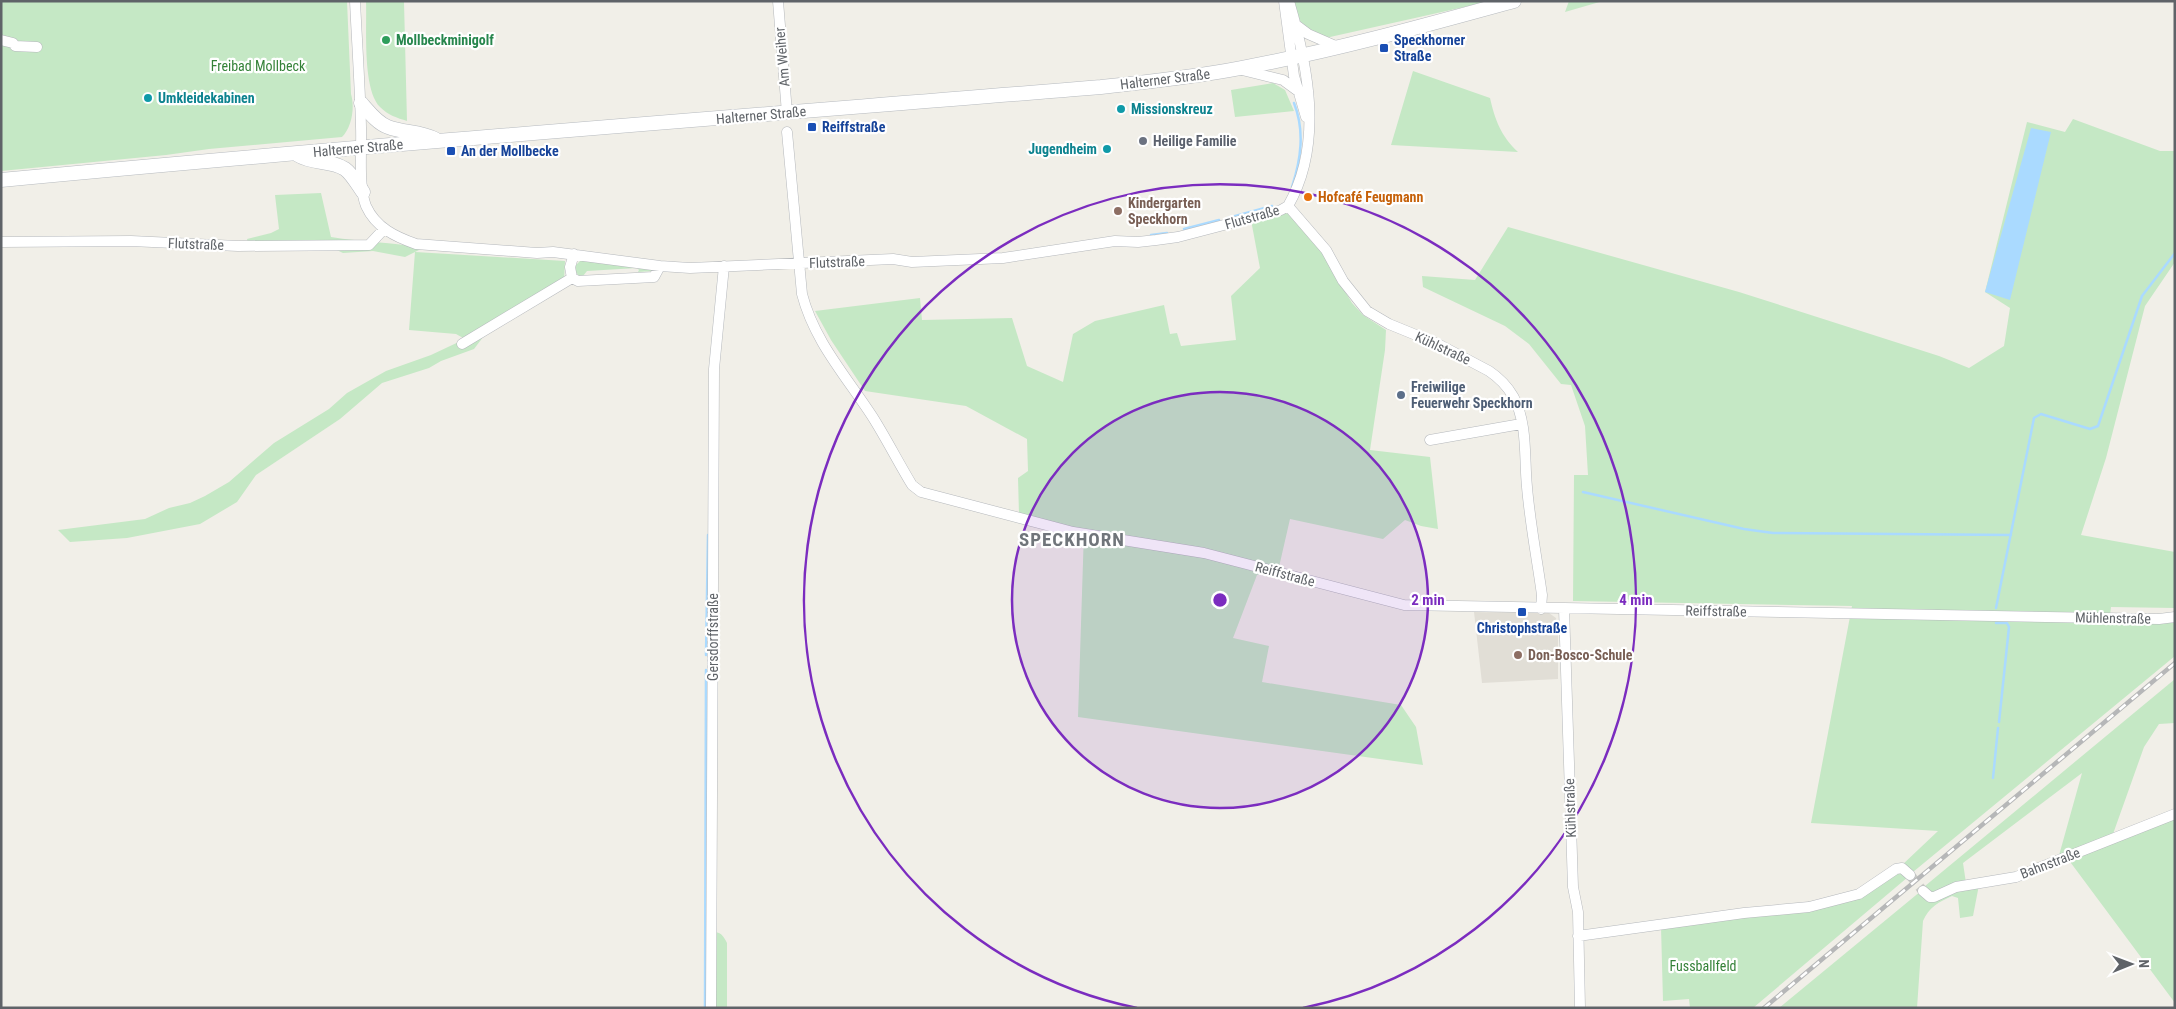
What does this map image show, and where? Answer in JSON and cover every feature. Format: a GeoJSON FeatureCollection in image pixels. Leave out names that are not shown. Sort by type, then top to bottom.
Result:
{"type":"FeatureCollection","features":[{"type":"Feature","properties":{"kind":"main road","name":"Halterner Straße"},"geometry":{"type":"LineString","coordinates":[[1,180],[786,107],[1101,87],[1239,69],[1297,57],[1514,1]]}},
{"type":"Feature","properties":{"kind":"main road"},"geometry":{"type":"LineString","coordinates":[[361,104],[388,127],[425,134],[438,140]]}},
{"type":"Feature","properties":{"kind":"main road"},"geometry":{"type":"LineString","coordinates":[[295,153],[305,160],[334,164],[345,170],[363,192]]}},
{"type":"Feature","properties":{"kind":"street"},"geometry":{"type":"LineString","coordinates":[[355,1],[362,147]]}},
{"type":"Feature","properties":{"kind":"street","name":"Am Weiher"},"geometry":{"type":"LineString","coordinates":[[778,1],[786,107]]}},
{"type":"Feature","properties":{"kind":"street"},"geometry":{"type":"LineString","coordinates":[[1284,1],[1310,111],[1303,170],[1299,185],[1288,206]]}},
{"type":"Feature","properties":{"kind":"street"},"geometry":{"type":"LineString","coordinates":[[1289,1],[1296,24],[1298,91],[1309,126]]}},
{"type":"Feature","properties":{"kind":"street"},"geometry":{"type":"LineString","coordinates":[[1296,24],[1308,34],[1338,47]]}},
{"type":"Feature","properties":{"kind":"street"},"geometry":{"type":"LineString","coordinates":[[1,40],[13,43],[15,46],[37,47]]}},
{"type":"Feature","properties":{"kind":"street"},"geometry":{"type":"LineString","coordinates":[[1239,69],[1283,80],[1298,91]]}},
{"type":"Feature","properties":{"kind":"street","name":"Reiffstraße"},"geometry":{"type":"LineString","coordinates":[[787,132],[802,294],[807,313],[822,344],[872,415],[912,485],[921,492],[1073,532],[1204,553],[1404,605],[2051,617]]}},
{"type":"Feature","properties":{"kind":"street","name":"Flutstraße"},"geometry":{"type":"LineString","coordinates":[[362,147],[363,192],[366,207],[384,230],[416,244],[574,254],[660,266],[690,268],[893,259],[912,262],[935,262],[954,259],[1003,258],[1115,241],[1138,242],[1168,238],[1281,210],[1288,206]]}},
{"type":"Feature","properties":{"kind":"street","name":"Kühlstraße"},"geometry":{"type":"LineString","coordinates":[[1288,206],[1326,250],[1343,281],[1367,311],[1389,324],[1438,344],[1490,371],[1497,376],[1513,397],[1522,424],[1527,465],[1528,495],[1542,595],[1541,608]]}},
{"type":"Feature","properties":{"kind":"street","name":"Flutstraße"},"geometry":{"type":"LineString","coordinates":[[1,242],[131,241],[238,246],[369,245],[384,230]]}},
{"type":"Feature","properties":{"kind":"street"},"geometry":{"type":"LineString","coordinates":[[572,278],[570,267],[574,254]]}},
{"type":"Feature","properties":{"kind":"street"},"geometry":{"type":"LineString","coordinates":[[572,278],[578,281],[654,276],[660,266]]}},
{"type":"Feature","properties":{"kind":"street","name":"Gersdorffstraße"},"geometry":{"type":"LineString","coordinates":[[712,1008],[714,369],[724,266]]}},
{"type":"Feature","properties":{"kind":"street"},"geometry":{"type":"LineString","coordinates":[[462,344],[572,278]]}},
{"type":"Feature","properties":{"kind":"street"},"geometry":{"type":"LineString","coordinates":[[1430,440],[1522,424]]}},
{"type":"Feature","properties":{"kind":"street","name":"Kühlstraße"},"geometry":{"type":"LineString","coordinates":[[1564,608],[1580,1008]]}},
{"type":"Feature","properties":{"kind":"street","name":"Mühlenstraße"},"geometry":{"type":"LineString","coordinates":[[2051,617],[2160,619],[2175,617]]}},
{"type":"Feature","properties":{"kind":"street","name":"Bahnstraße"},"geometry":{"type":"LineString","coordinates":[[1923,891],[1930,897],[1934,897],[1956,887],[2016,877],[2175,814]]}},
{"type":"Feature","properties":{"kind":"street"},"geometry":{"type":"LineString","coordinates":[[1578,936],[1744,913],[1809,907],[1859,894],[1896,869],[1902,868],[1910,875]]}},
{"type":"Feature","properties":{"kind":"shaded area","name":"Don-Bosco-Schule"},"geometry":{"type":"Polygon","coordinates":[[[1474,612],[1549,613],[1556,618],[1558,626],[1558,679],[1482,683],[1474,612]]]}},
{"type":"Feature","properties":{"kind":"green space","name":"Freibad Mollbeck"},"geometry":{"type":"Polygon","coordinates":[[[1,1],[347,1],[353,105],[352,117],[342,137],[1,171],[1,1]]]}},
{"type":"Feature","properties":{"kind":"green space","name":"Mollbeckminigolf"},"geometry":{"type":"Polygon","coordinates":[[[366,1],[458,1],[404,2],[407,121],[386,112],[374,98],[368,72],[366,1]]]}},
{"type":"Feature","properties":{"kind":"green space"},"geometry":{"type":"Polygon","coordinates":[[[1292,1],[1491,1],[1330,37],[1315,34],[1304,27],[1292,1]]]}},
{"type":"Feature","properties":{"kind":"green space"},"geometry":{"type":"Polygon","coordinates":[[[1569,1],[1603,1],[1565,12],[1569,1]]]}},
{"type":"Feature","properties":{"kind":"green space"},"geometry":{"type":"Polygon","coordinates":[[[1413,71],[1490,98],[1500,127],[1507,140],[1518,152],[1391,145],[1413,71]]]}},
{"type":"Feature","properties":{"kind":"green space"},"geometry":{"type":"Polygon","coordinates":[[[1273,83],[1285,90],[1294,111],[1235,117],[1231,90],[1273,83]]]}},
{"type":"Feature","properties":{"kind":"green space"},"geometry":{"type":"Polygon","coordinates":[[[2073,119],[2160,151],[2175,151],[2175,262],[2145,306],[2106,458],[2081,535],[2175,552],[2175,608],[2111,607],[2109,623],[2175,623],[2175,656],[1913,872],[1901,866],[1938,831],[1811,823],[1852,606],[1573,601],[1574,475],[1588,475],[1585,426],[1571,385],[1561,384],[1529,344],[1505,326],[1423,287],[1422,276],[1475,280],[1508,227],[1739,292],[1939,356],[1969,368],[2004,346],[2010,308],[1985,292],[2027,122],[2065,132],[2073,119]]]}},
{"type":"Feature","properties":{"kind":"green space"},"geometry":{"type":"Polygon","coordinates":[[[321,193],[331,237],[423,248],[405,257],[373,251],[343,253],[326,245],[248,243],[247,239],[279,229],[275,195],[321,193]]]}},
{"type":"Feature","properties":{"kind":"green space"},"geometry":{"type":"Polygon","coordinates":[[[1286,213],[1290,215],[1327,256],[1338,280],[1352,303],[1363,315],[1386,330],[1385,350],[1370,450],[1430,457],[1438,529],[1421,526],[1405,520],[1383,539],[1290,519],[1279,567],[1257,575],[1233,638],[1269,646],[1262,682],[1401,705],[1416,727],[1423,765],[1078,717],[1084,531],[1019,514],[1018,478],[1028,471],[1027,439],[966,406],[865,391],[831,340],[815,311],[920,298],[922,320],[1012,318],[1027,366],[1063,382],[1073,334],[1095,321],[1164,305],[1170,334],[1177,333],[1181,346],[1236,340],[1231,296],[1260,268],[1251,220],[1286,213]]]}},
{"type":"Feature","properties":{"kind":"green space"},"geometry":{"type":"Polygon","coordinates":[[[415,252],[565,261],[564,282],[493,324],[474,349],[441,361],[429,368],[382,383],[340,419],[256,475],[237,502],[200,524],[127,538],[70,542],[58,530],[145,519],[169,508],[190,503],[205,496],[229,482],[274,443],[329,409],[347,393],[386,371],[431,355],[465,339],[456,334],[409,330],[415,252]]]}},
{"type":"Feature","properties":{"kind":"green space"},"geometry":{"type":"Polygon","coordinates":[[[581,260],[652,269],[652,271],[638,272],[637,268],[587,271],[583,276],[579,276],[575,271],[576,265],[581,260]]]}},
{"type":"Feature","properties":{"kind":"green space"},"geometry":{"type":"Polygon","coordinates":[[[2175,679],[2175,723],[2159,724],[2144,747],[2113,834],[2058,859],[2082,773],[1963,863],[1966,883],[1931,893],[1925,886],[2175,679]]]}},
{"type":"Feature","properties":{"kind":"green space"},"geometry":{"type":"Polygon","coordinates":[[[2175,816],[2175,1003],[2068,859],[2175,816]]]}},
{"type":"Feature","properties":{"kind":"green space","name":"Fussballfeld"},"geometry":{"type":"Polygon","coordinates":[[[1897,871],[1908,877],[1753,1008],[1690,1008],[1689,999],[1663,1001],[1661,927],[1828,903],[1897,871]]]}},
{"type":"Feature","properties":{"kind":"green space"},"geometry":{"type":"Polygon","coordinates":[[[1979,885],[1973,916],[1960,918],[1958,898],[1952,896],[1943,900],[1925,916],[1923,921],[1917,1008],[1779,1008],[1921,891],[1925,895],[1979,885]]]}},
{"type":"Feature","properties":{"kind":"green space"},"geometry":{"type":"Polygon","coordinates":[[[715,932],[723,936],[727,943],[727,1008],[715,1008],[715,932]]]}},
{"type":"Feature","properties":{"kind":"water"},"geometry":{"type":"Polygon","coordinates":[[[2031,128],[2051,132],[2010,300],[1985,292],[2031,128]]]}},
{"type":"Feature","properties":{"kind":"waterway"},"geometry":{"type":"LineString","coordinates":[[1292,187],[1298,166],[1301,134],[1294,103]]}},
{"type":"Feature","properties":{"kind":"waterway"},"geometry":{"type":"LineString","coordinates":[[1228,218],[1272,206]]}},
{"type":"Feature","properties":{"kind":"waterway"},"geometry":{"type":"LineString","coordinates":[[1184,229],[1219,220]]}},
{"type":"Feature","properties":{"kind":"waterway"},"geometry":{"type":"LineString","coordinates":[[1151,235],[1167,233]]}},
{"type":"Feature","properties":{"kind":"waterway"},"geometry":{"type":"LineString","coordinates":[[1996,608],[2034,418],[2041,414],[2090,429],[2098,426],[2142,296],[2175,253]]}},
{"type":"Feature","properties":{"kind":"waterway"},"geometry":{"type":"LineString","coordinates":[[1583,492],[1744,529],[1773,533],[2011,535]]}},
{"type":"Feature","properties":{"kind":"waterway"},"geometry":{"type":"LineString","coordinates":[[706,655],[708,535]]}},
{"type":"Feature","properties":{"kind":"waterway"},"geometry":{"type":"LineString","coordinates":[[1996,623],[2007,623],[2009,627],[1999,722]]}},
{"type":"Feature","properties":{"kind":"waterway"},"geometry":{"type":"LineString","coordinates":[[705,1008],[706,670]]}},
{"type":"Feature","properties":{"kind":"waterway"},"geometry":{"type":"LineString","coordinates":[[1993,778],[1998,728]]}},
{"type":"Feature","properties":{"kind":"tunnel"},"geometry":{"type":"LineString","coordinates":[[1910,875],[1923,891]]}},
{"type":"Feature","properties":{"kind":"railway"},"geometry":{"type":"LineString","coordinates":[[1764,1008],[2175,663]]}},
{"type":"Feature","properties":{"kind":"place","name":"Mollbeckminigolf"},"geometry":{"type":"Point","coordinates":[386,40]}},
{"type":"Feature","properties":{"kind":"place","name":"Speckhorner Straße"},"geometry":{"type":"Point","coordinates":[1384,48]}},
{"type":"Feature","properties":{"kind":"place","name":"Umkleidekabinen"},"geometry":{"type":"Point","coordinates":[148,98]}},
{"type":"Feature","properties":{"kind":"place","name":"Missionskreuz"},"geometry":{"type":"Point","coordinates":[1121,109]}},
{"type":"Feature","properties":{"kind":"place","name":"Reiffstraße"},"geometry":{"type":"Point","coordinates":[812,127]}},
{"type":"Feature","properties":{"kind":"place","name":"Heilige Familie"},"geometry":{"type":"Point","coordinates":[1143,141]}},
{"type":"Feature","properties":{"kind":"place","name":"Jugendheim"},"geometry":{"type":"Point","coordinates":[1107,149]}},
{"type":"Feature","properties":{"kind":"place","name":"An der Mollbecke"},"geometry":{"type":"Point","coordinates":[451,151]}},
{"type":"Feature","properties":{"kind":"place","name":"Hofcafé Feugmann"},"geometry":{"type":"Point","coordinates":[1308,197]}},
{"type":"Feature","properties":{"kind":"place","name":"Kindergarten Speckhorn"},"geometry":{"type":"Point","coordinates":[1118,211]}},
{"type":"Feature","properties":{"kind":"place","name":"Freiwilige Feuerwehr Speckhorn"},"geometry":{"type":"Point","coordinates":[1401,395]}},
{"type":"Feature","properties":{"kind":"place","name":"Christophstraße"},"geometry":{"type":"Point","coordinates":[1522,612]}},
{"type":"Feature","properties":{"kind":"place","name":"Don-Bosco-Schule"},"geometry":{"type":"Point","coordinates":[1518,655]}},
{"type":"Feature","properties":{"kind":"district","name":"SPECKHORN"},"geometry":{"type":"Point","coordinates":[1072,539]}}]}
